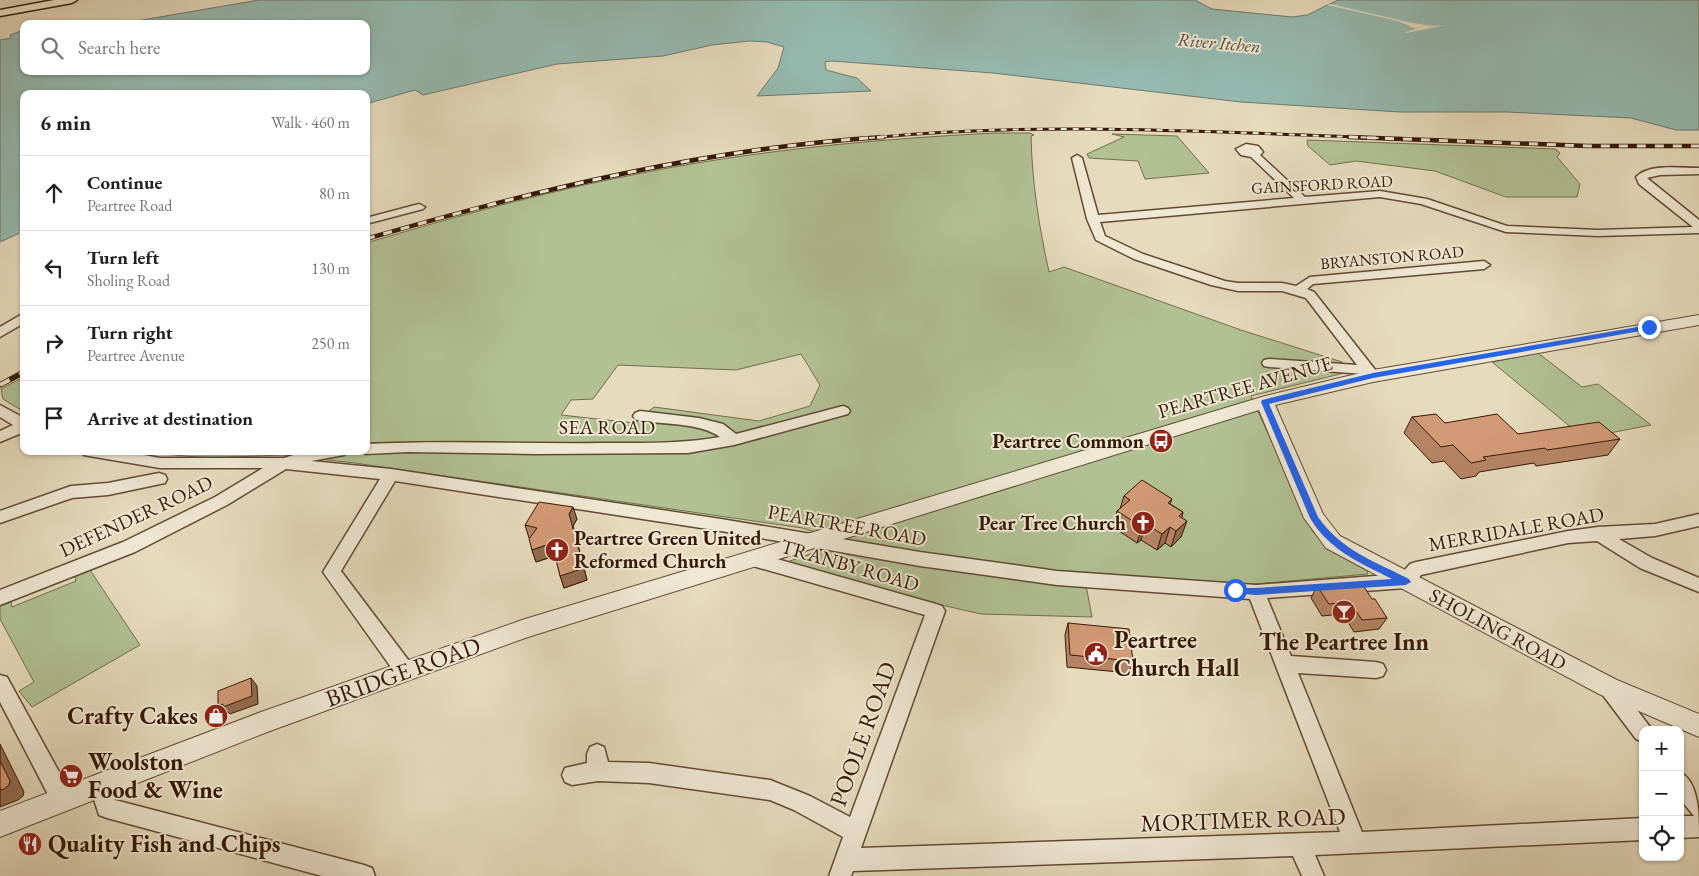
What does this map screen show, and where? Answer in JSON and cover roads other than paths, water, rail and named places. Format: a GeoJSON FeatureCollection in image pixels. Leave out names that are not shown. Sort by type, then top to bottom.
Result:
{"type":"FeatureCollection","features":[{"type":"Feature","properties":{"kind":"main road"},"geometry":{"type":"LineString","coordinates":[[0,13],[72,0]]}},
{"type":"Feature","properties":{"kind":"street"},"geometry":{"type":"LineString","coordinates":[[1253,154],[1302,200]]}},
{"type":"Feature","properties":{"kind":"street","name":"BRYANSTON ROAD"},"geometry":{"type":"LineString","coordinates":[[1077,158],[1092,219],[1098,234],[1111,245],[1221,284],[1239,287],[1280,285],[1299,290],[1310,281],[1484,265]]}},
{"type":"Feature","properties":{"kind":"street"},"geometry":{"type":"LineString","coordinates":[[1699,172],[1654,173],[1645,174],[1641,177],[1643,182],[1699,226]]}},
{"type":"Feature","properties":{"kind":"street","name":"GAINSFORD ROAD"},"geometry":{"type":"LineString","coordinates":[[1092,219],[1380,194],[1403,196],[1423,201],[1506,229],[1598,233],[1699,230]]}},
{"type":"Feature","properties":{"kind":"street"},"geometry":{"type":"LineString","coordinates":[[370,220],[419,207]]}},
{"type":"Feature","properties":{"kind":"street"},"geometry":{"type":"LineString","coordinates":[[1299,290],[1310,295],[1370,373]]}},
{"type":"Feature","properties":{"kind":"street"},"geometry":{"type":"LineString","coordinates":[[0,333],[20,320]]}},
{"type":"Feature","properties":{"kind":"street","name":"PEARTREE AVENUE"},"geometry":{"type":"LineString","coordinates":[[814,541],[1265,402],[1370,373],[1699,320]]}},
{"type":"Feature","properties":{"kind":"street"},"geometry":{"type":"LineString","coordinates":[[1269,363],[1370,373]]}},
{"type":"Feature","properties":{"kind":"street","name":"SHOLING ROAD"},"geometry":{"type":"LineString","coordinates":[[1265,402],[1314,518],[1333,542],[1608,687],[1699,726]]}},
{"type":"Feature","properties":{"kind":"street"},"geometry":{"type":"LineString","coordinates":[[0,410],[20,423]]}},
{"type":"Feature","properties":{"kind":"street","name":"SEA ROAD"},"geometry":{"type":"LineString","coordinates":[[370,449],[408,447],[680,448],[734,440],[843,411]]}},
{"type":"Feature","properties":{"kind":"street"},"geometry":{"type":"LineString","coordinates":[[640,416],[698,423],[718,428],[734,440]]}},
{"type":"Feature","properties":{"kind":"street"},"geometry":{"type":"LineString","coordinates":[[0,437],[20,428]]}},
{"type":"Feature","properties":{"kind":"street"},"geometry":{"type":"LineString","coordinates":[[111,455],[160,464],[284,462],[312,455]]}},
{"type":"Feature","properties":{"kind":"street"},"geometry":{"type":"LineString","coordinates":[[334,469],[344,455]]}},
{"type":"Feature","properties":{"kind":"street","name":"PEARTREE ROAD"},"geometry":{"type":"LineString","coordinates":[[284,462],[391,475],[939,562],[1057,578],[1106,583],[1256,592],[1406,582]]}},
{"type":"Feature","properties":{"kind":"street","name":"DEFENDER ROAD"},"geometry":{"type":"LineString","coordinates":[[0,598],[129,547],[228,498],[284,462]]}},
{"type":"Feature","properties":{"kind":"street"},"geometry":{"type":"LineString","coordinates":[[391,475],[332,572],[404,671]]}},
{"type":"Feature","properties":{"kind":"street"},"geometry":{"type":"LineString","coordinates":[[0,517],[71,492],[128,481],[158,479]]}},
{"type":"Feature","properties":{"kind":"street","name":"MERRIDALE ROAD"},"geometry":{"type":"LineString","coordinates":[[1406,582],[1416,569],[1568,537],[1655,530],[1699,520]]}},
{"type":"Feature","properties":{"kind":"street"},"geometry":{"type":"LineString","coordinates":[[1598,534],[1629,555],[1650,566],[1699,585]]}},
{"type":"Feature","properties":{"kind":"street","name":"BRIDGE ROAD"},"geometry":{"type":"LineString","coordinates":[[0,824],[99,784],[525,628],[814,541]]}},
{"type":"Feature","properties":{"kind":"street","name":"TRANBY ROAD"},"geometry":{"type":"LineString","coordinates":[[752,559],[936,611]]}},
{"type":"Feature","properties":{"kind":"street"},"geometry":{"type":"LineString","coordinates":[[1256,592],[1355,842]]}},
{"type":"Feature","properties":{"kind":"street","name":"POOLE ROAD"},"geometry":{"type":"LineString","coordinates":[[842,868],[936,611]]}},
{"type":"Feature","properties":{"kind":"street"},"geometry":{"type":"LineString","coordinates":[[1284,664],[1376,670]]}},
{"type":"Feature","properties":{"kind":"street"},"geometry":{"type":"LineString","coordinates":[[0,683],[62,799]]}},
{"type":"Feature","properties":{"kind":"street"},"geometry":{"type":"LineString","coordinates":[[1608,687],[1639,728]]}},
{"type":"Feature","properties":{"kind":"street"},"geometry":{"type":"LineString","coordinates":[[572,776],[597,762],[649,773],[770,790],[802,803],[856,832]]}},
{"type":"Feature","properties":{"kind":"street"},"geometry":{"type":"LineString","coordinates":[[99,784],[107,808],[364,876]]}},
{"type":"Feature","properties":{"kind":"street"},"geometry":{"type":"LineString","coordinates":[[1684,787],[1699,807]]}},
{"type":"Feature","properties":{"kind":"street"},"geometry":{"type":"LineString","coordinates":[[1684,827],[1699,826]]}},
{"type":"Feature","properties":{"kind":"street","name":"MORTIMER ROAD"},"geometry":{"type":"LineString","coordinates":[[842,868],[1299,844],[1639,829]]}},
{"type":"Feature","properties":{"kind":"street"},"geometry":{"type":"LineString","coordinates":[[1299,844],[1313,876]]}},
{"type":"Feature","properties":{"kind":"water","name":"River Itchen"},"geometry":{"type":"Polygon","coordinates":[[[259,0],[1195,0],[1212,9],[1292,17],[1307,15],[1338,0],[1699,0],[1699,130],[1676,130],[1631,118],[1507,112],[1400,112],[1241,102],[993,73],[832,61],[825,62],[826,70],[857,78],[871,91],[757,96],[778,68],[784,47],[767,42],[749,41],[712,45],[663,56],[557,64],[423,95],[415,90],[370,103],[370,90],[20,90],[20,233],[0,242],[0,40],[11,38],[10,35],[20,31],[20,75],[370,75],[370,20],[142,20],[259,0]]]}},
{"type":"Feature","properties":{"kind":"railway"},"geometry":{"type":"LineString","coordinates":[[869,138],[996,130],[1060,129],[1124,129],[1380,138]]}},
{"type":"Feature","properties":{"kind":"railway"},"geometry":{"type":"LineString","coordinates":[[370,238],[558,188],[687,161],[818,143],[884,137]]}},
{"type":"Feature","properties":{"kind":"railway"},"geometry":{"type":"LineString","coordinates":[[1349,137],[1588,146],[1699,146]]}},
{"type":"Feature","properties":{"kind":"railway"},"geometry":{"type":"LineString","coordinates":[[0,385],[20,374]]}},
{"type":"Feature","properties":{"kind":"place","name":"Peartree Common"},"geometry":{"type":"Point","coordinates":[1161,441]}},
{"type":"Feature","properties":{"kind":"place","name":"Pear Tree Church"},"geometry":{"type":"Point","coordinates":[1143,523]}},
{"type":"Feature","properties":{"kind":"place","name":"Peartree Green United Reformed Church"},"geometry":{"type":"Point","coordinates":[557,550]}},
{"type":"Feature","properties":{"kind":"place","name":"The Peartree Inn"},"geometry":{"type":"Point","coordinates":[1344,612]}},
{"type":"Feature","properties":{"kind":"place","name":"Peartree Church Hall"},"geometry":{"type":"Point","coordinates":[1096,654]}},
{"type":"Feature","properties":{"kind":"place","name":"Crafty Cakes"},"geometry":{"type":"Point","coordinates":[216,716]}},
{"type":"Feature","properties":{"kind":"place","name":"Woolston Food & Wine"},"geometry":{"type":"Point","coordinates":[71,776]}},
{"type":"Feature","properties":{"kind":"place","name":"Quality Fish and Chips"},"geometry":{"type":"Point","coordinates":[30,844]}}]}
